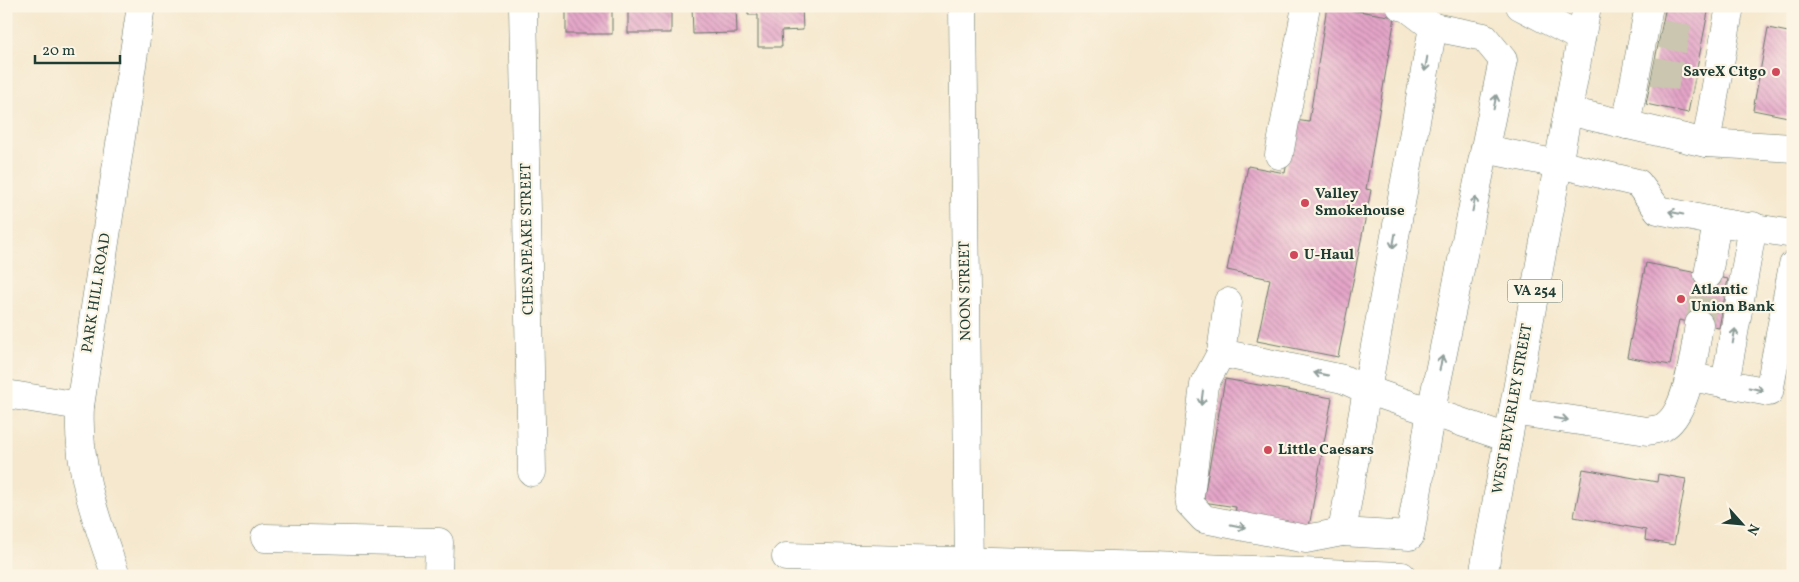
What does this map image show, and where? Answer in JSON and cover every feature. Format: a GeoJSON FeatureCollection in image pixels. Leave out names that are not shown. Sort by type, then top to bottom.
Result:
{"type":"FeatureCollection","features":[{"type":"Feature","properties":{"kind":"street","name":"PARK HILL ROAD"},"geometry":{"type":"LineString","coordinates":[[116,576],[88,496],[79,431],[80,406],[141,6]]}},
{"type":"Feature","properties":{"kind":"street","name":"CHESAPEAKE STREET"},"geometry":{"type":"LineString","coordinates":[[523,6],[532,472]]}},
{"type":"Feature","properties":{"kind":"street","name":"NOON STREET"},"geometry":{"type":"LineString","coordinates":[[963,6],[969,569]]}},
{"type":"Feature","properties":{"kind":"street"},"geometry":{"type":"LineString","coordinates":[[1279,155],[1306,6]]}},
{"type":"Feature","properties":{"kind":"street"},"geometry":{"type":"LineString","coordinates":[[1228,302],[1221,353],[1204,386],[1189,503],[1204,519],[1306,540],[1354,533],[1410,536],[1431,411],[1504,60],[1484,37],[1433,27],[1408,8],[1400,6]]}},
{"type":"Feature","properties":{"kind":"street"},"geometry":{"type":"LineString","coordinates":[[1520,6],[1581,38]]}},
{"type":"Feature","properties":{"kind":"street","name":"WEST BEVERLEY STREET"},"geometry":{"type":"LineString","coordinates":[[1483,576],[1587,6]]}},
{"type":"Feature","properties":{"kind":"street"},"geometry":{"type":"LineString","coordinates":[[1706,143],[1706,81],[1712,44],[1730,6]]}},
{"type":"Feature","properties":{"kind":"street"},"geometry":{"type":"LineString","coordinates":[[1626,125],[1645,70],[1651,24]]}},
{"type":"Feature","properties":{"kind":"street"},"geometry":{"type":"LineString","coordinates":[[1362,574],[1354,533],[1367,390],[1433,27]]}},
{"type":"Feature","properties":{"kind":"street"},"geometry":{"type":"LineString","coordinates":[[1568,111],[1706,143],[1793,148]]}},
{"type":"Feature","properties":{"kind":"street"},"geometry":{"type":"LineString","coordinates":[[1485,149],[1638,183],[1658,210],[1793,234]]}},
{"type":"Feature","properties":{"kind":"street"},"geometry":{"type":"LineString","coordinates":[[1708,275],[1717,222]]}},
{"type":"Feature","properties":{"kind":"street"},"geometry":{"type":"LineString","coordinates":[[1725,384],[1753,226]]}},
{"type":"Feature","properties":{"kind":"street"},"geometry":{"type":"LineString","coordinates":[[1691,377],[1769,392],[1793,265]]}},
{"type":"Feature","properties":{"kind":"street"},"geometry":{"type":"LineString","coordinates":[[1513,411],[1647,431],[1665,426],[1676,413],[1691,377],[1699,324]]}},
{"type":"Feature","properties":{"kind":"street"},"geometry":{"type":"LineString","coordinates":[[1221,353],[1343,379],[1367,390],[1508,438]]}},
{"type":"Feature","properties":{"kind":"street"},"geometry":{"type":"LineString","coordinates":[[6,394],[80,406]]}},
{"type":"Feature","properties":{"kind":"street"},"geometry":{"type":"LineString","coordinates":[[265,538],[439,542],[438,576]]}},
{"type":"Feature","properties":{"kind":"street"},"geometry":{"type":"LineString","coordinates":[[786,557],[969,569],[1402,576]]}},
{"type":"Feature","properties":{"kind":"building"},"geometry":{"type":"Polygon","coordinates":[[[566,6],[612,6],[612,34],[566,34],[566,6]]]}},
{"type":"Feature","properties":{"kind":"building"},"geometry":{"type":"Polygon","coordinates":[[[628,6],[671,6],[671,33],[628,33],[628,6]]]}},
{"type":"Feature","properties":{"kind":"building"},"geometry":{"type":"Polygon","coordinates":[[[692,6],[736,6],[737,33],[693,34],[692,6]]]}},
{"type":"Feature","properties":{"kind":"building"},"geometry":{"type":"Polygon","coordinates":[[[748,6],[802,6],[803,30],[781,31],[782,47],[758,47],[758,15],[748,15],[748,6]]]}},
{"type":"Feature","properties":{"kind":"building"},"geometry":{"type":"Polygon","coordinates":[[[1327,6],[1395,17],[1366,189],[1371,190],[1338,357],[1257,341],[1270,279],[1227,270],[1248,166],[1285,173],[1295,120],[1309,122],[1327,6]]]}},
{"type":"Feature","properties":{"kind":"building"},"geometry":{"type":"Polygon","coordinates":[[[1666,6],[1709,7],[1688,113],[1646,104],[1666,6]]]}},
{"type":"Feature","properties":{"kind":"building","name":"SaveX Citgo"},"geometry":{"type":"Polygon","coordinates":[[[1768,28],[1793,33],[1793,118],[1753,110],[1768,28]]]}},
{"type":"Feature","properties":{"kind":"building","name":"Atlantic Union Bank"},"geometry":{"type":"Polygon","coordinates":[[[1646,263],[1728,279],[1719,328],[1679,320],[1670,365],[1627,357],[1646,263]]]}},
{"type":"Feature","properties":{"kind":"building","name":"Little Caesars"},"geometry":{"type":"Polygon","coordinates":[[[1225,379],[1332,398],[1309,527],[1235,514],[1236,507],[1203,502],[1225,379]]]}},
{"type":"Feature","properties":{"kind":"building"},"geometry":{"type":"Polygon","coordinates":[[[1583,469],[1657,482],[1658,474],[1686,479],[1674,545],[1645,540],[1646,530],[1574,517],[1583,469]]]}},
{"type":"Feature","properties":{"kind":"tunnel"},"geometry":{"type":"LineString","coordinates":[[1661,34],[1702,42]]}},
{"type":"Feature","properties":{"kind":"tunnel"},"geometry":{"type":"LineString","coordinates":[[1653,71],[1695,79]]}},
{"type":"Feature","properties":{"kind":"tunnel"},"geometry":{"type":"LineString","coordinates":[[1699,324],[1708,275]]}},
{"type":"Feature","properties":{"kind":"place","name":"SaveX Citgo"},"geometry":{"type":"Point","coordinates":[1776,72]}},
{"type":"Feature","properties":{"kind":"place","name":"Valley Smokehouse"},"geometry":{"type":"Point","coordinates":[1305,203]}},
{"type":"Feature","properties":{"kind":"place","name":"U-Haul"},"geometry":{"type":"Point","coordinates":[1294,255]}},
{"type":"Feature","properties":{"kind":"place","name":"Atlantic Union Bank"},"geometry":{"type":"Point","coordinates":[1681,299]}},
{"type":"Feature","properties":{"kind":"place","name":"Little Caesars"},"geometry":{"type":"Point","coordinates":[1268,450]}}]}
